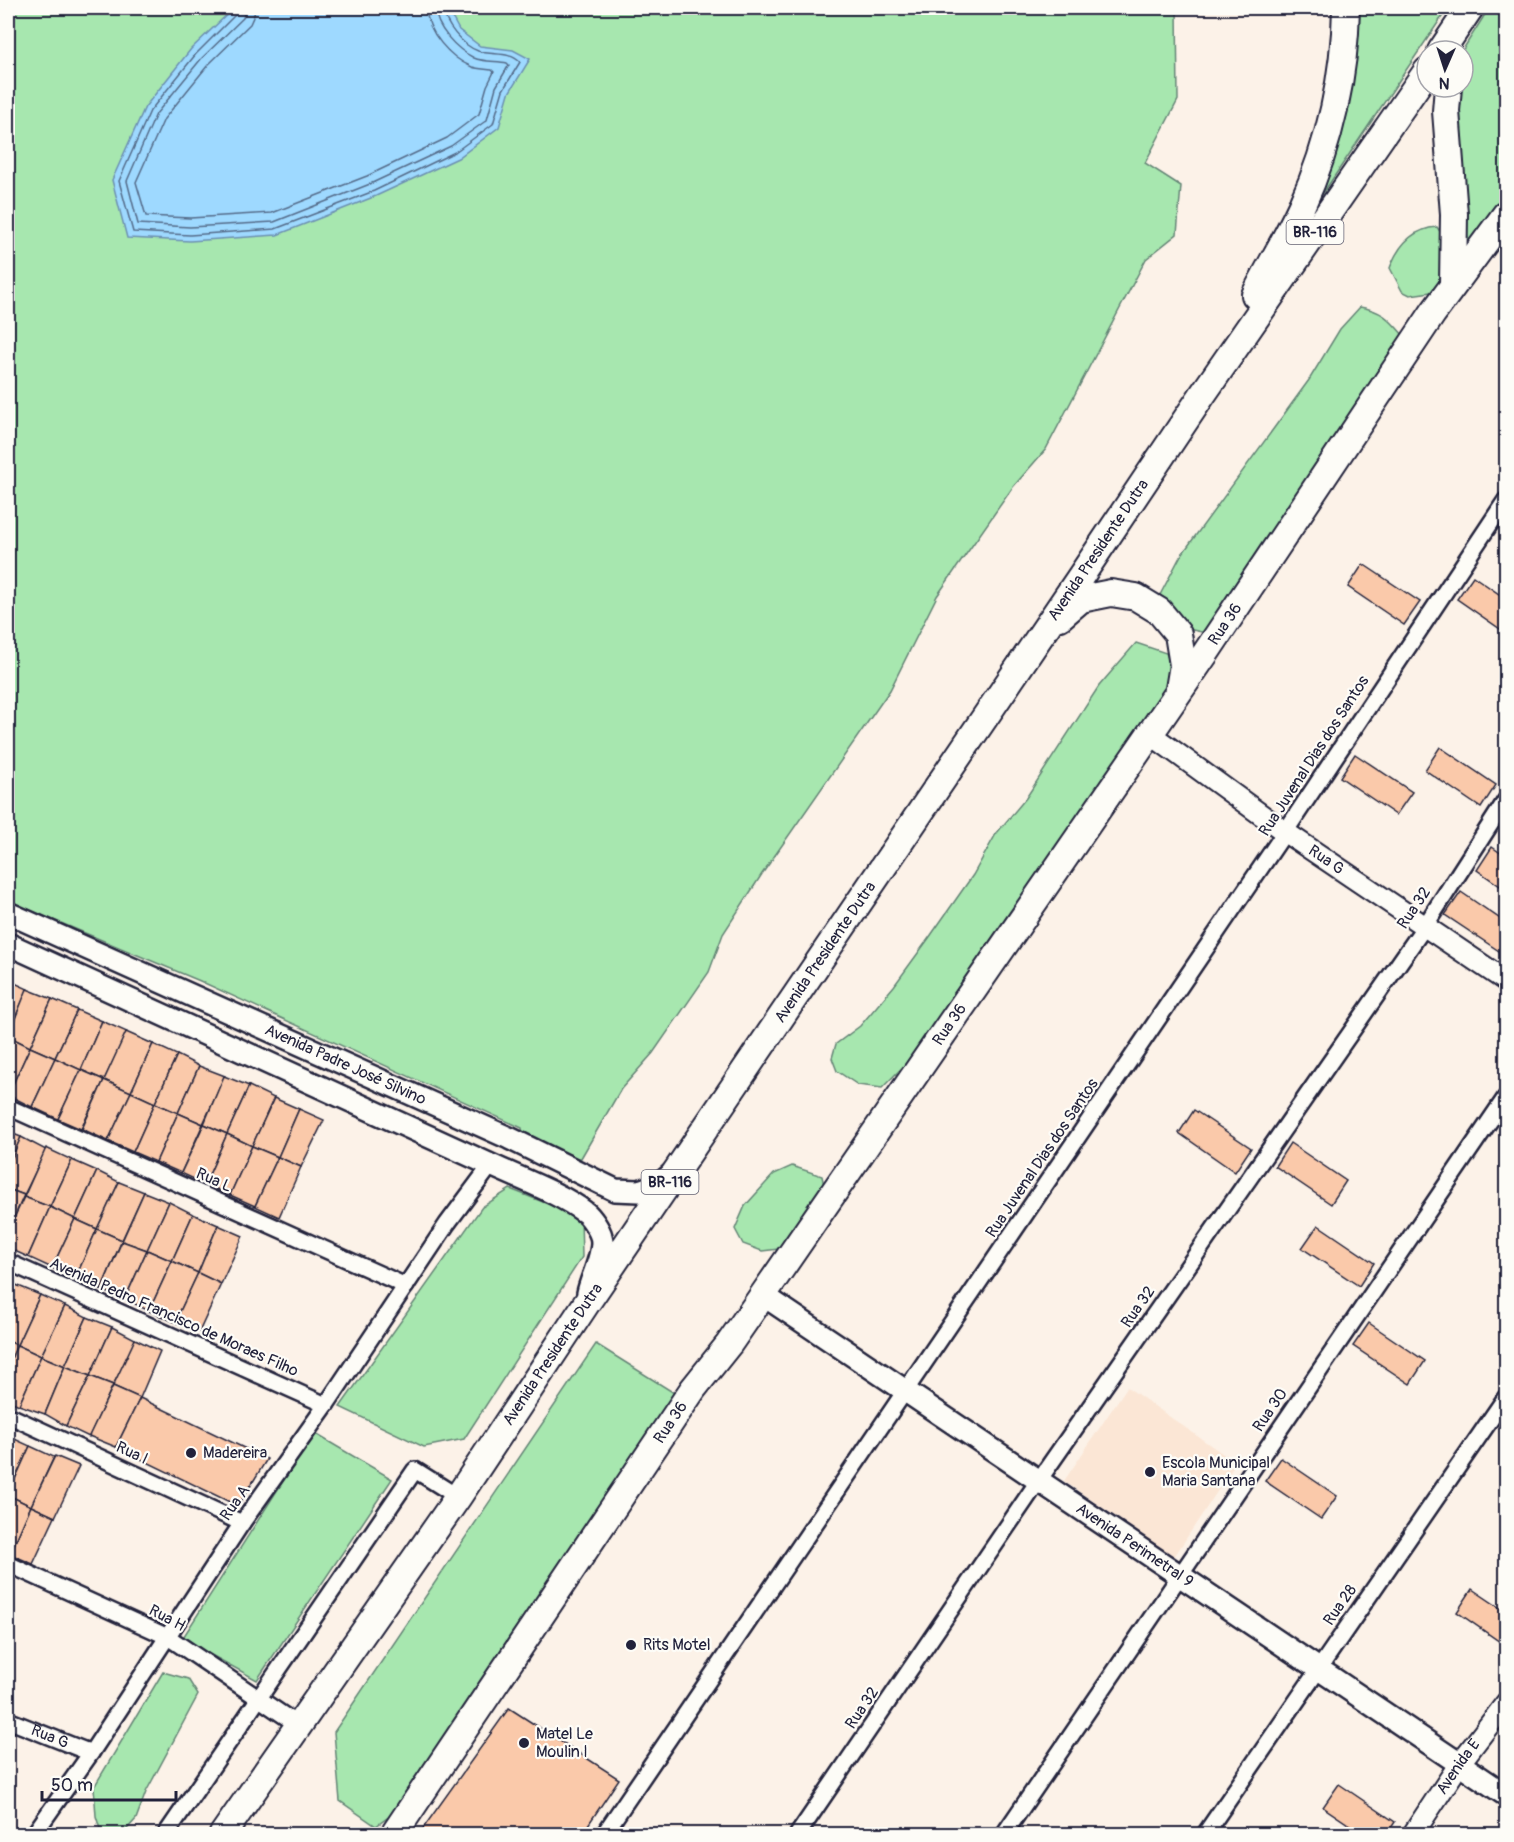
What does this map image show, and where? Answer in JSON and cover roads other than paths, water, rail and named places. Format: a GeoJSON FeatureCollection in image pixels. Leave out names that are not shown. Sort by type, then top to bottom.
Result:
{"type":"FeatureCollection","features":[{"type":"Feature","properties":{"kind":"highway"},"geometry":{"type":"LineString","coordinates":[[1203,394],[1302,204],[1319,162],[1340,77],[1346,35],[1346,8]]}},
{"type":"Feature","properties":{"kind":"highway"},"geometry":{"type":"LineString","coordinates":[[1449,39],[1466,14]]}},
{"type":"Feature","properties":{"kind":"highway"},"geometry":{"type":"LineString","coordinates":[[1457,39],[1466,14]]}},
{"type":"Feature","properties":{"kind":"highway","name":"Avenida Presidente Dutra"},"geometry":{"type":"LineString","coordinates":[[223,1834],[458,1497],[586,1304],[1203,394],[1415,87]]}},
{"type":"Feature","properties":{"kind":"highway"},"geometry":{"type":"LineString","coordinates":[[1447,99],[1454,214],[1453,285]]}},
{"type":"Feature","properties":{"kind":"highway","name":"Rua 36"},"geometry":{"type":"LineString","coordinates":[[394,1834],[693,1389],[729,1344],[763,1295],[1178,692],[1453,285],[1506,214]]}},
{"type":"Feature","properties":{"kind":"highway"},"geometry":{"type":"LineString","coordinates":[[1046,628],[1082,599],[1111,593],[1136,597],[1159,611],[1178,634],[1183,665],[1178,692]]}},
{"type":"Feature","properties":{"kind":"main road","name":"Avenida Padre José Silvino"},"geometry":{"type":"LineString","coordinates":[[8,913],[509,1138],[615,1190],[639,1191],[660,1184],[681,1166]]}},
{"type":"Feature","properties":{"kind":"main road","name":"Avenida Padre José Silvino"},"geometry":{"type":"LineString","coordinates":[[8,944],[491,1165],[556,1196],[587,1214],[602,1237],[601,1255],[591,1279],[586,1304]]}},
{"type":"Feature","properties":{"kind":"main road","name":"Avenida Perimetral 9"},"geometry":{"type":"LineString","coordinates":[[763,1295],[1506,1795]]}},
{"type":"Feature","properties":{"kind":"street","name":"Rua Juvenal Dias dos Santos"},"geometry":{"type":"LineString","coordinates":[[604,1834],[1285,832],[1506,500]]}},
{"type":"Feature","properties":{"kind":"street","name":"Rua G"},"geometry":{"type":"LineString","coordinates":[[1149,734],[1285,832],[1506,981]]}},
{"type":"Feature","properties":{"kind":"street","name":"Rua 32"},"geometry":{"type":"LineString","coordinates":[[798,1834],[1039,1480],[1425,926],[1506,800]]}},
{"type":"Feature","properties":{"kind":"street","name":"Rua 30"},"geometry":{"type":"LineString","coordinates":[[1004,1834],[1506,1097]]}},
{"type":"Feature","properties":{"kind":"street","name":"Rua L"},"geometry":{"type":"LineString","coordinates":[[8,1107],[406,1286]]}},
{"type":"Feature","properties":{"kind":"street","name":"Rua A"},"geometry":{"type":"LineString","coordinates":[[34,1834],[91,1753],[242,1523],[326,1405],[447,1224],[491,1165]]}},
{"type":"Feature","properties":{"kind":"street","name":"Avenida Pedro Francisco de Moraes Filho"},"geometry":{"type":"LineString","coordinates":[[8,1262],[326,1405]]}},
{"type":"Feature","properties":{"kind":"street","name":"Rua 28"},"geometry":{"type":"LineString","coordinates":[[1205,1834],[1506,1397]]}},
{"type":"Feature","properties":{"kind":"street","name":"Rua I"},"geometry":{"type":"LineString","coordinates":[[8,1415],[242,1523]]}},
{"type":"Feature","properties":{"kind":"street"},"geometry":{"type":"LineString","coordinates":[[166,1834],[415,1470],[458,1497]]}},
{"type":"Feature","properties":{"kind":"street","name":"Rua H"},"geometry":{"type":"LineString","coordinates":[[8,1564],[168,1637],[298,1725]]}},
{"type":"Feature","properties":{"kind":"street","name":"Avenida E"},"geometry":{"type":"LineString","coordinates":[[1413,1834],[1460,1763],[1506,1703]]}},
{"type":"Feature","properties":{"kind":"street","name":"Rua G"},"geometry":{"type":"LineString","coordinates":[[8,1720],[91,1753]]}},
{"type":"Feature","properties":{"kind":"water"},"geometry":{"type":"Polygon","coordinates":[[[234,8],[447,8],[459,30],[480,46],[513,50],[530,59],[509,93],[499,127],[458,158],[376,196],[277,235],[190,241],[127,238],[112,180],[145,107],[191,49],[234,8]]]}},
{"type":"Feature","properties":{"kind":"place","name":"Madereira"},"geometry":{"type":"Point","coordinates":[191,1453]}},
{"type":"Feature","properties":{"kind":"place","name":"Escola Municipal Maria Santana"},"geometry":{"type":"Point","coordinates":[1150,1472]}},
{"type":"Feature","properties":{"kind":"place","name":"Rits Motel"},"geometry":{"type":"Point","coordinates":[631,1645]}},
{"type":"Feature","properties":{"kind":"place","name":"Matel Le Moulin I"},"geometry":{"type":"Point","coordinates":[524,1743]}}]}
